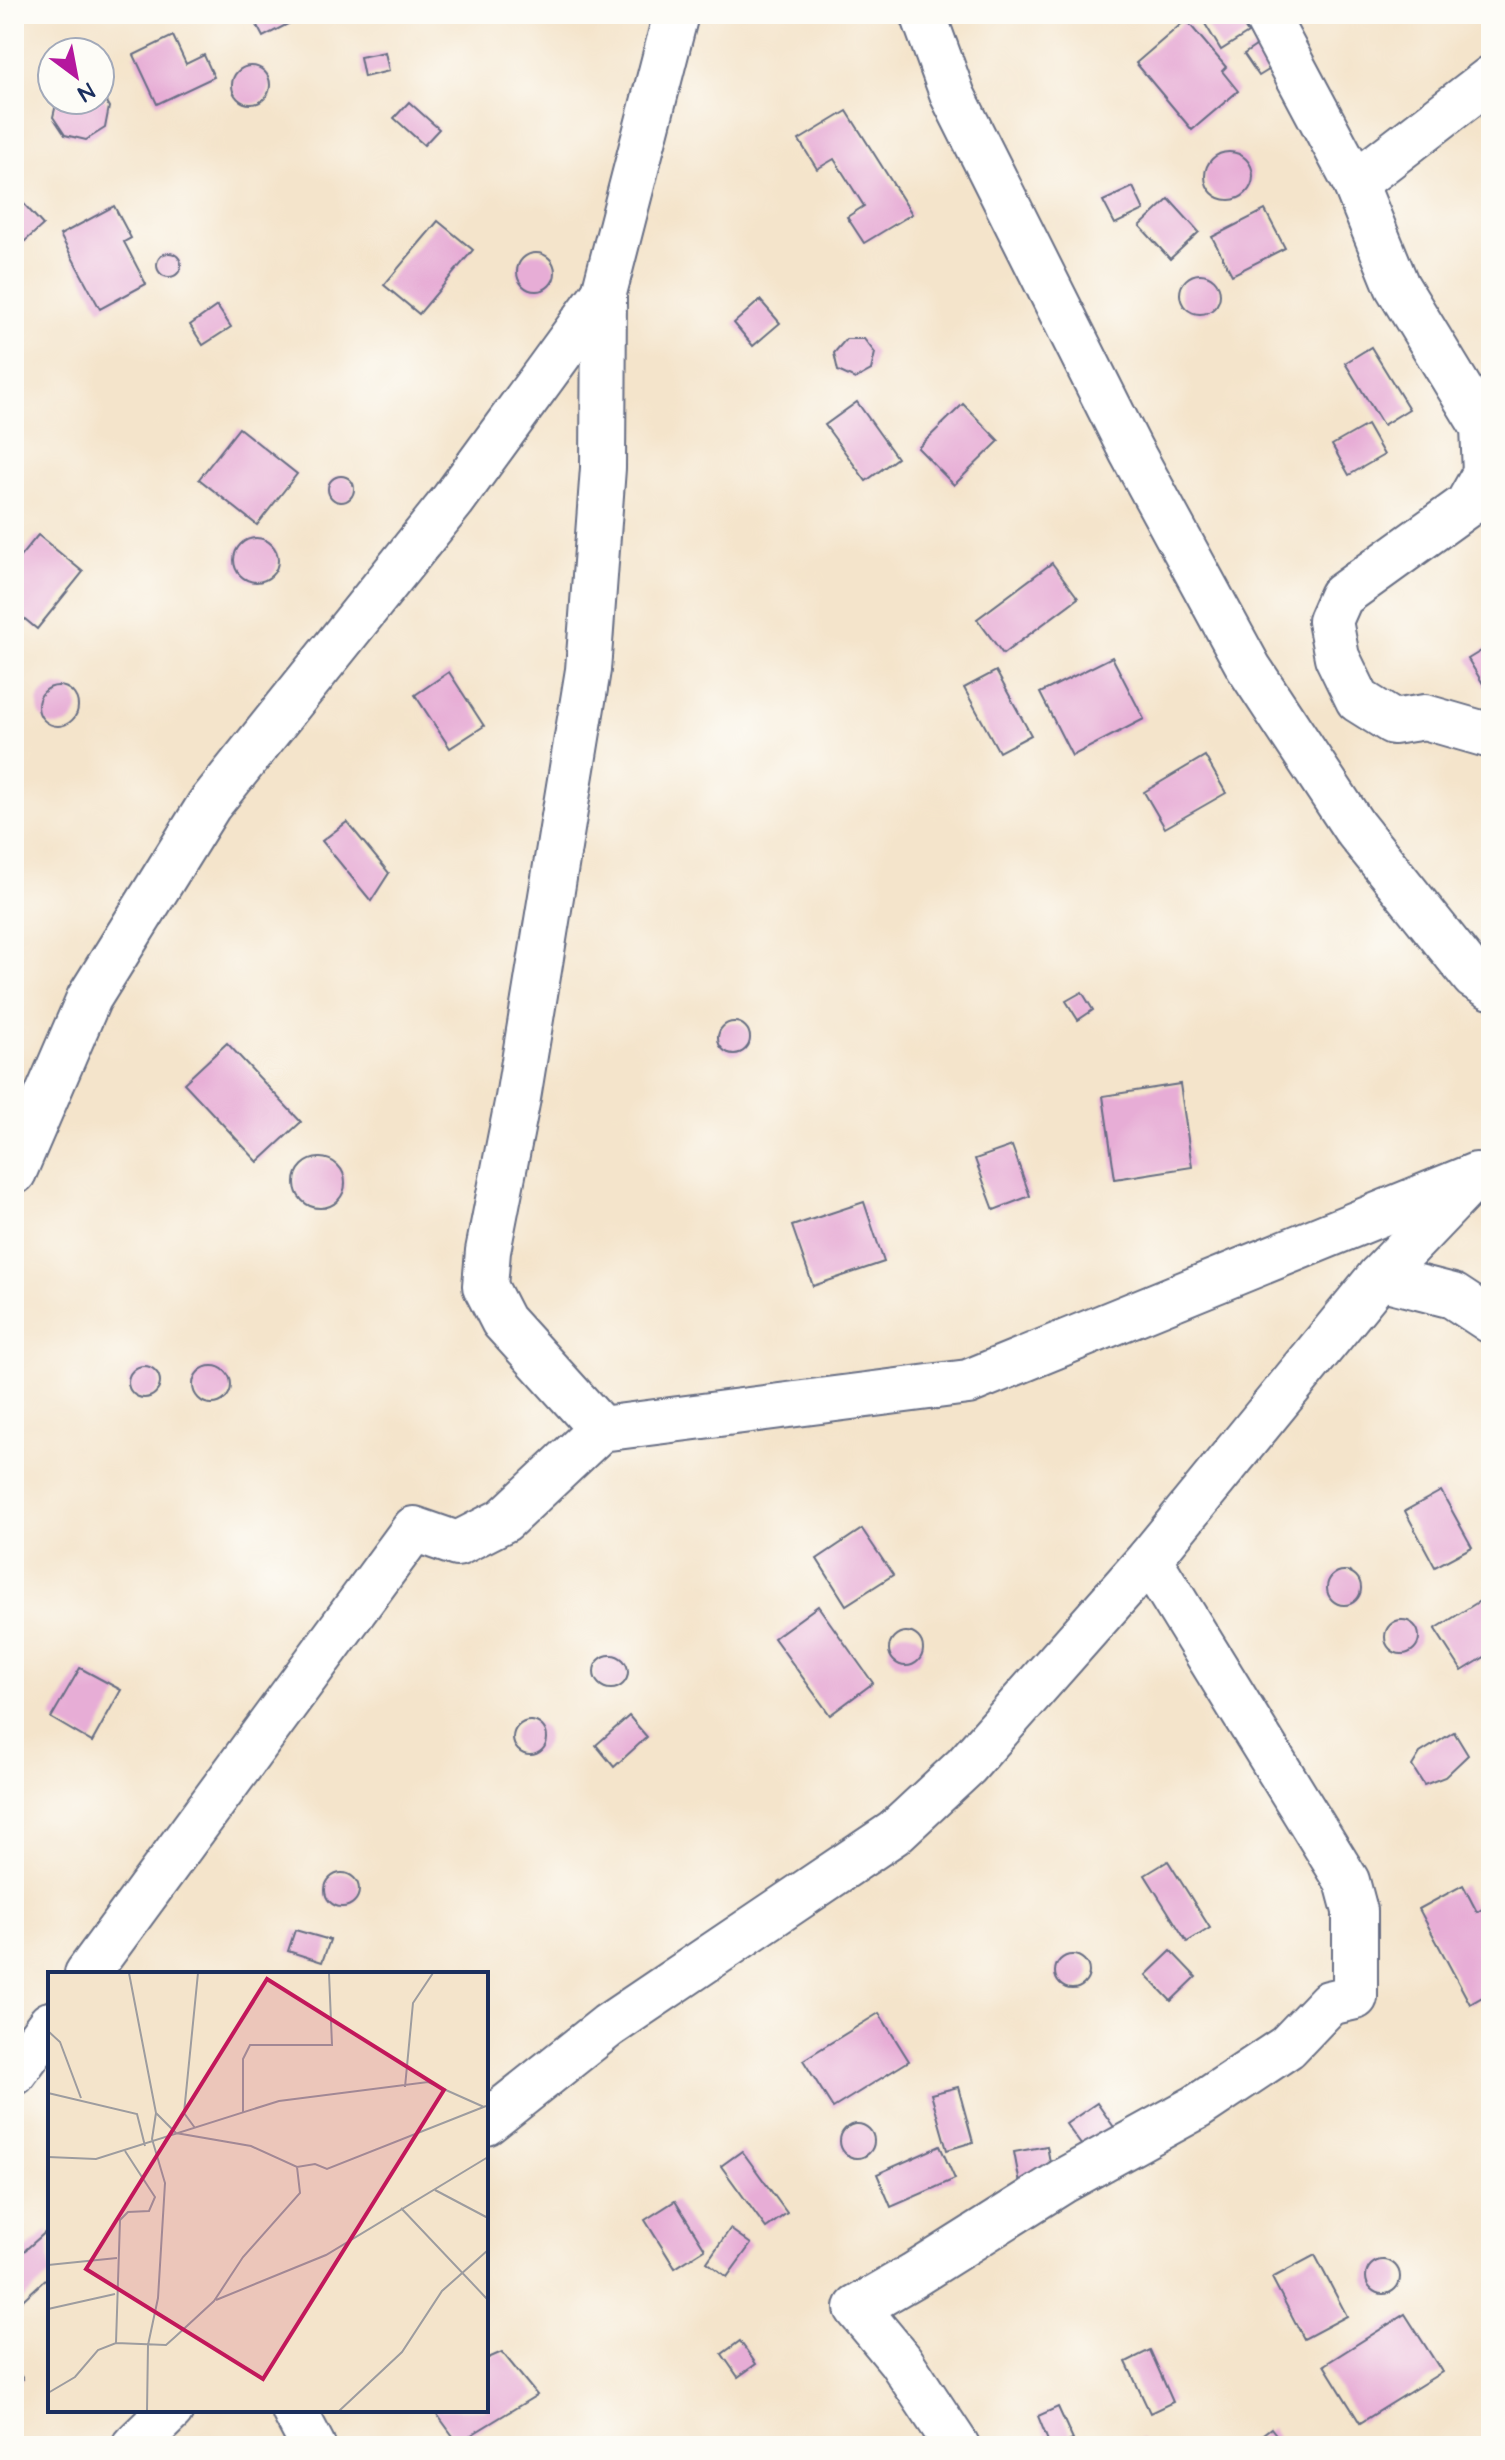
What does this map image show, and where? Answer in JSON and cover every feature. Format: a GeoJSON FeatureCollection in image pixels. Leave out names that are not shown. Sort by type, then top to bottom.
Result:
{"type":"FeatureCollection","features":[{"type":"Feature","properties":{"kind":"street"},"geometry":{"type":"LineString","coordinates":[[601,1429],[503,1321],[485,1286],[488,1251],[518,1098],[588,670],[603,468],[604,293],[676,14]]}},
{"type":"Feature","properties":{"kind":"street"},"geometry":{"type":"LineString","coordinates":[[923,14],[953,96],[1131,451],[1249,668],[1354,827],[1474,977],[1491,987]]}},
{"type":"Feature","properties":{"kind":"street"},"geometry":{"type":"LineString","coordinates":[[1265,14],[1355,183],[1397,286],[1483,427],[1485,473],[1467,505],[1341,596],[1330,621],[1337,657],[1358,700],[1393,722],[1425,717],[1491,736]]}},
{"type":"Feature","properties":{"kind":"street"},"geometry":{"type":"LineString","coordinates":[[1355,183],[1491,78]]}},
{"type":"Feature","properties":{"kind":"street"},"geometry":{"type":"LineString","coordinates":[[14,1172],[89,998],[209,805],[453,500],[604,293]]}},
{"type":"Feature","properties":{"kind":"street"},"geometry":{"type":"LineString","coordinates":[[88,1972],[414,1529],[457,1544],[504,1520],[601,1429],[968,1382],[1486,1171]]}},
{"type":"Feature","properties":{"kind":"street"},"geometry":{"type":"LineString","coordinates":[[488,2121],[608,2026],[894,1833],[966,1766],[1149,1559],[1379,1277],[1486,1171]]}},
{"type":"Feature","properties":{"kind":"street"},"geometry":{"type":"LineString","coordinates":[[1379,1277],[1453,1296],[1491,1321]]}},
{"type":"Feature","properties":{"kind":"street"},"geometry":{"type":"LineString","coordinates":[[957,2446],[900,2360],[857,2308],[1063,2181],[1197,2107],[1287,2047],[1329,2003],[1355,1997],[1355,1911],[1347,1881],[1149,1559]]}},
{"type":"Feature","properties":{"kind":"street"},"geometry":{"type":"LineString","coordinates":[[14,2073],[48,2027]]}},
{"type":"Feature","properties":{"kind":"street"},"geometry":{"type":"LineString","coordinates":[[134,2446],[169,2412]]}},
{"type":"Feature","properties":{"kind":"street"},"geometry":{"type":"LineString","coordinates":[[295,2412],[313,2446]]}},
{"type":"Feature","properties":{"kind":"building"},"geometry":{"type":"Polygon","coordinates":[[[251,14],[307,14],[263,37],[251,14]]]}},
{"type":"Feature","properties":{"kind":"building"},"geometry":{"type":"Polygon","coordinates":[[[1199,14],[1236,14],[1248,33],[1221,50],[1199,14]]]}},
{"type":"Feature","properties":{"kind":"building"},"geometry":{"type":"Polygon","coordinates":[[[1186,20],[1226,67],[1222,71],[1238,91],[1192,130],[1136,63],[1186,20]]]}},
{"type":"Feature","properties":{"kind":"building"},"geometry":{"type":"Polygon","coordinates":[[[173,36],[186,64],[204,55],[214,77],[157,104],[134,55],[173,36]]]}},
{"type":"Feature","properties":{"kind":"building"},"geometry":{"type":"Polygon","coordinates":[[[1265,40],[1280,63],[1259,76],[1244,54],[1265,40]]]}},
{"type":"Feature","properties":{"kind":"building"},"geometry":{"type":"Polygon","coordinates":[[[385,52],[389,71],[364,77],[360,57],[385,52]]]}},
{"type":"Feature","properties":{"kind":"building"},"geometry":{"type":"Polygon","coordinates":[[[251,66],[264,72],[270,85],[264,98],[251,104],[238,98],[232,85],[238,72],[251,66]]]}},
{"type":"Feature","properties":{"kind":"building"},"geometry":{"type":"Polygon","coordinates":[[[409,102],[439,129],[424,145],[394,118],[409,102]]]}},
{"type":"Feature","properties":{"kind":"building"},"geometry":{"type":"Polygon","coordinates":[[[847,111],[912,214],[864,243],[847,217],[864,206],[834,159],[817,169],[799,140],[847,111]]]}},
{"type":"Feature","properties":{"kind":"building"},"geometry":{"type":"Polygon","coordinates":[[[107,116],[105,128],[86,140],[65,135],[53,117],[107,116]]]}},
{"type":"Feature","properties":{"kind":"building"},"geometry":{"type":"Polygon","coordinates":[[[1229,152],[1246,159],[1253,176],[1246,193],[1229,200],[1212,193],[1205,176],[1212,159],[1229,152]]]}},
{"type":"Feature","properties":{"kind":"building"},"geometry":{"type":"Polygon","coordinates":[[[1133,187],[1144,210],[1115,224],[1103,201],[1133,187]]]}},
{"type":"Feature","properties":{"kind":"building"},"geometry":{"type":"Polygon","coordinates":[[[14,193],[43,225],[14,251],[14,193]]]}},
{"type":"Feature","properties":{"kind":"building"},"geometry":{"type":"Polygon","coordinates":[[[1169,199],[1199,232],[1170,259],[1140,226],[1169,199]]]}},
{"type":"Feature","properties":{"kind":"building"},"geometry":{"type":"Polygon","coordinates":[[[114,206],[131,238],[124,242],[146,284],[100,309],[60,235],[114,206]]]}},
{"type":"Feature","properties":{"kind":"building"},"geometry":{"type":"Polygon","coordinates":[[[1265,210],[1285,248],[1232,275],[1212,237],[1265,210]]]}},
{"type":"Feature","properties":{"kind":"building"},"geometry":{"type":"Polygon","coordinates":[[[438,221],[473,250],[419,314],[384,285],[438,221]]]}},
{"type":"Feature","properties":{"kind":"building"},"geometry":{"type":"Polygon","coordinates":[[[169,253],[178,256],[181,265],[178,274],[169,277],[160,274],[157,265],[160,256],[169,253]]]}},
{"type":"Feature","properties":{"kind":"building"},"geometry":{"type":"Polygon","coordinates":[[[536,253],[550,258],[555,272],[550,286],[536,291],[522,286],[517,272],[522,258],[536,253]]]}},
{"type":"Feature","properties":{"kind":"building"},"geometry":{"type":"Polygon","coordinates":[[[1200,274],[1214,280],[1220,294],[1214,308],[1200,314],[1186,308],[1180,294],[1186,280],[1200,274]]]}},
{"type":"Feature","properties":{"kind":"building"},"geometry":{"type":"Polygon","coordinates":[[[760,300],[780,323],[753,346],[734,323],[760,300]]]}},
{"type":"Feature","properties":{"kind":"building"},"geometry":{"type":"Polygon","coordinates":[[[217,306],[231,327],[203,345],[190,325],[217,306]]]}},
{"type":"Feature","properties":{"kind":"building"},"geometry":{"type":"Polygon","coordinates":[[[846,339],[864,339],[875,353],[871,370],[855,379],[838,371],[834,353],[846,339]]]}},
{"type":"Feature","properties":{"kind":"building"},"geometry":{"type":"Polygon","coordinates":[[[1371,347],[1409,409],[1383,425],[1345,363],[1371,347]]]}},
{"type":"Feature","properties":{"kind":"building"},"geometry":{"type":"Polygon","coordinates":[[[857,402],[897,458],[866,481],[825,425],[857,402]]]}},
{"type":"Feature","properties":{"kind":"building"},"geometry":{"type":"Polygon","coordinates":[[[963,404],[999,441],[954,485],[918,448],[963,404]]]}},
{"type":"Feature","properties":{"kind":"building"},"geometry":{"type":"Polygon","coordinates":[[[1367,425],[1384,455],[1349,475],[1332,445],[1367,425]]]}},
{"type":"Feature","properties":{"kind":"building"},"geometry":{"type":"Polygon","coordinates":[[[239,428],[297,474],[257,525],[199,479],[239,428]]]}},
{"type":"Feature","properties":{"kind":"building"},"geometry":{"type":"Polygon","coordinates":[[[341,476],[350,480],[354,489],[350,498],[341,502],[332,498],[328,489],[332,480],[341,476]]]}},
{"type":"Feature","properties":{"kind":"building"},"geometry":{"type":"Polygon","coordinates":[[[38,535],[83,572],[37,629],[14,610],[14,564],[38,535]]]}},
{"type":"Feature","properties":{"kind":"building"},"geometry":{"type":"Polygon","coordinates":[[[256,538],[272,544],[278,560],[272,576],[256,582],[240,576],[234,560],[240,544],[256,538]]]}},
{"type":"Feature","properties":{"kind":"building"},"geometry":{"type":"Polygon","coordinates":[[[1052,563],[1078,598],[1003,654],[977,619],[1052,563]]]}},
{"type":"Feature","properties":{"kind":"building"},"geometry":{"type":"Polygon","coordinates":[[[1491,645],[1491,697],[1468,659],[1491,645]]]}},
{"type":"Feature","properties":{"kind":"building"},"geometry":{"type":"Polygon","coordinates":[[[1112,657],[1144,719],[1072,756],[1040,693],[1112,657]]]}},
{"type":"Feature","properties":{"kind":"building"},"geometry":{"type":"Polygon","coordinates":[[[996,671],[1031,735],[999,752],[964,688],[996,671]]]}},
{"type":"Feature","properties":{"kind":"building"},"geometry":{"type":"Polygon","coordinates":[[[449,672],[484,726],[450,748],[415,695],[449,672]]]}},
{"type":"Feature","properties":{"kind":"building"},"geometry":{"type":"Polygon","coordinates":[[[58,686],[72,692],[78,706],[72,720],[58,726],[44,720],[38,706],[44,692],[58,686]]]}},
{"type":"Feature","properties":{"kind":"building"},"geometry":{"type":"Polygon","coordinates":[[[1205,756],[1226,793],[1165,828],[1144,792],[1205,756]]]}},
{"type":"Feature","properties":{"kind":"building"},"geometry":{"type":"Polygon","coordinates":[[[347,822],[389,873],[371,901],[322,841],[347,822]]]}},
{"type":"Feature","properties":{"kind":"building"},"geometry":{"type":"Polygon","coordinates":[[[1082,992],[1093,1010],[1078,1020],[1066,1001],[1082,992]]]}},
{"type":"Feature","properties":{"kind":"building"},"geometry":{"type":"Polygon","coordinates":[[[734,1022],[745,1027],[750,1038],[745,1049],[734,1054],[723,1049],[718,1038],[723,1027],[734,1022]]]}},
{"type":"Feature","properties":{"kind":"building"},"geometry":{"type":"Polygon","coordinates":[[[227,1043],[301,1122],[258,1162],[184,1083],[227,1043]]]}},
{"type":"Feature","properties":{"kind":"building"},"geometry":{"type":"Polygon","coordinates":[[[1180,1084],[1192,1167],[1115,1179],[1103,1096],[1180,1084]]]}},
{"type":"Feature","properties":{"kind":"building"},"geometry":{"type":"Polygon","coordinates":[[[1012,1146],[1030,1196],[994,1210],[975,1159],[1012,1146]]]}},
{"type":"Feature","properties":{"kind":"building"},"geometry":{"type":"Polygon","coordinates":[[[320,1158],[338,1165],[345,1183],[338,1201],[320,1208],[302,1201],[295,1183],[302,1165],[320,1158]]]}},
{"type":"Feature","properties":{"kind":"building"},"geometry":{"type":"Polygon","coordinates":[[[864,1202],[884,1262],[813,1286],[792,1226],[864,1202]]]}},
{"type":"Feature","properties":{"kind":"building"},"geometry":{"type":"Polygon","coordinates":[[[144,1366],[155,1371],[160,1382],[155,1393],[144,1398],[133,1393],[128,1382],[133,1371],[144,1366]]]}},
{"type":"Feature","properties":{"kind":"building"},"geometry":{"type":"Polygon","coordinates":[[[212,1366],[226,1371],[231,1385],[226,1399],[212,1404],[198,1399],[193,1385],[198,1371],[212,1366]]]}},
{"type":"Feature","properties":{"kind":"building"},"geometry":{"type":"Polygon","coordinates":[[[1441,1491],[1472,1547],[1435,1567],[1405,1511],[1441,1491]]]}},
{"type":"Feature","properties":{"kind":"building"},"geometry":{"type":"Polygon","coordinates":[[[862,1529],[893,1575],[846,1605],[817,1559],[862,1529]]]}},
{"type":"Feature","properties":{"kind":"building"},"geometry":{"type":"Polygon","coordinates":[[[1344,1571],[1356,1576],[1361,1588],[1356,1600],[1344,1605],[1332,1600],[1327,1588],[1332,1576],[1344,1571]]]}},
{"type":"Feature","properties":{"kind":"building"},"geometry":{"type":"Polygon","coordinates":[[[1486,1597],[1491,1604],[1491,1653],[1462,1671],[1435,1629],[1486,1597]]]}},
{"type":"Feature","properties":{"kind":"building"},"geometry":{"type":"Polygon","coordinates":[[[818,1606],[873,1683],[830,1715],[774,1638],[818,1606]]]}},
{"type":"Feature","properties":{"kind":"building"},"geometry":{"type":"Polygon","coordinates":[[[1402,1620],[1414,1625],[1419,1637],[1414,1649],[1402,1654],[1390,1649],[1385,1637],[1390,1625],[1402,1620]]]}},
{"type":"Feature","properties":{"kind":"building"},"geometry":{"type":"Polygon","coordinates":[[[906,1632],[918,1637],[923,1649],[918,1661],[906,1666],[894,1661],[889,1649],[894,1637],[906,1632]]]}},
{"type":"Feature","properties":{"kind":"building"},"geometry":{"type":"Polygon","coordinates":[[[611,1655],[623,1660],[628,1672],[623,1684],[611,1689],[599,1684],[594,1672],[599,1660],[611,1655]]]}},
{"type":"Feature","properties":{"kind":"building"},"geometry":{"type":"Polygon","coordinates":[[[80,1668],[121,1690],[92,1742],[51,1718],[80,1668]]]}},
{"type":"Feature","properties":{"kind":"building"},"geometry":{"type":"Polygon","coordinates":[[[629,1716],[647,1737],[614,1767],[596,1745],[629,1716]]]}},
{"type":"Feature","properties":{"kind":"building"},"geometry":{"type":"Polygon","coordinates":[[[530,1721],[542,1726],[547,1738],[542,1750],[530,1755],[518,1750],[513,1738],[518,1726],[530,1721]]]}},
{"type":"Feature","properties":{"kind":"building"},"geometry":{"type":"Polygon","coordinates":[[[1454,1732],[1468,1755],[1445,1777],[1424,1785],[1412,1766],[1420,1753],[1454,1732]]]}},
{"type":"Feature","properties":{"kind":"building"},"geometry":{"type":"Polygon","coordinates":[[[1168,1861],[1210,1928],[1187,1942],[1145,1875],[1168,1861]]]}},
{"type":"Feature","properties":{"kind":"building"},"geometry":{"type":"Polygon","coordinates":[[[342,1873],[354,1878],[359,1890],[354,1902],[342,1907],[330,1902],[325,1890],[330,1878],[342,1873]]]}},
{"type":"Feature","properties":{"kind":"building"},"geometry":{"type":"Polygon","coordinates":[[[1463,1885],[1477,1912],[1491,1904],[1491,1992],[1470,2004],[1419,1909],[1463,1885]]]}},
{"type":"Feature","properties":{"kind":"building"},"geometry":{"type":"Polygon","coordinates":[[[295,1930],[330,1940],[322,1962],[288,1951],[295,1930]]]}},
{"type":"Feature","properties":{"kind":"building"},"geometry":{"type":"Polygon","coordinates":[[[1171,1951],[1196,1977],[1171,2001],[1146,1975],[1171,1951]]]}},
{"type":"Feature","properties":{"kind":"building"},"geometry":{"type":"Polygon","coordinates":[[[1072,1955],[1084,1960],[1089,1972],[1084,1984],[1072,1989],[1060,1984],[1055,1972],[1060,1960],[1072,1955]]]}},
{"type":"Feature","properties":{"kind":"building"},"geometry":{"type":"Polygon","coordinates":[[[879,2013],[909,2061],[833,2108],[803,2060],[879,2013]]]}},
{"type":"Feature","properties":{"kind":"building"},"geometry":{"type":"Polygon","coordinates":[[[958,2087],[973,2142],[947,2150],[931,2094],[958,2087]]]}},
{"type":"Feature","properties":{"kind":"building"},"geometry":{"type":"Polygon","coordinates":[[[1097,2103],[1118,2133],[1087,2153],[1066,2124],[1097,2103]]]}},
{"type":"Feature","properties":{"kind":"building"},"geometry":{"type":"Polygon","coordinates":[[[857,2124],[869,2129],[874,2141],[869,2153],[857,2158],[845,2153],[840,2141],[845,2129],[857,2124]]]}},
{"type":"Feature","properties":{"kind":"building"},"geometry":{"type":"Polygon","coordinates":[[[940,2146],[955,2179],[891,2207],[877,2174],[940,2146]]]}},
{"type":"Feature","properties":{"kind":"building"},"geometry":{"type":"Polygon","coordinates":[[[1047,2146],[1053,2178],[1020,2184],[1014,2152],[1047,2146]]]}},
{"type":"Feature","properties":{"kind":"building"},"geometry":{"type":"Polygon","coordinates":[[[742,2151],[787,2213],[766,2228],[721,2166],[742,2151]]]}},
{"type":"Feature","properties":{"kind":"building"},"geometry":{"type":"Polygon","coordinates":[[[675,2201],[705,2249],[675,2268],[645,2220],[675,2201]]]}},
{"type":"Feature","properties":{"kind":"building"},"geometry":{"type":"Polygon","coordinates":[[[730,2229],[751,2244],[727,2277],[707,2262],[730,2229]]]}},
{"type":"Feature","properties":{"kind":"building"},"geometry":{"type":"Polygon","coordinates":[[[48,2230],[48,2277],[14,2308],[14,2260],[48,2230]]]}},
{"type":"Feature","properties":{"kind":"building"},"geometry":{"type":"Polygon","coordinates":[[[1315,2255],[1347,2316],[1304,2339],[1272,2278],[1315,2255]]]}},
{"type":"Feature","properties":{"kind":"building"},"geometry":{"type":"Polygon","coordinates":[[[1383,2260],[1395,2265],[1400,2277],[1395,2289],[1383,2294],[1371,2289],[1366,2277],[1371,2265],[1383,2260]]]}},
{"type":"Feature","properties":{"kind":"building"},"geometry":{"type":"Polygon","coordinates":[[[1405,2314],[1442,2372],[1360,2423],[1324,2365],[1405,2314]]]}},
{"type":"Feature","properties":{"kind":"building"},"geometry":{"type":"Polygon","coordinates":[[[740,2341],[756,2364],[738,2377],[722,2354],[740,2341]]]}},
{"type":"Feature","properties":{"kind":"building"},"geometry":{"type":"Polygon","coordinates":[[[1150,2350],[1173,2402],[1150,2413],[1126,2362],[1150,2350]]]}},
{"type":"Feature","properties":{"kind":"building"},"geometry":{"type":"Polygon","coordinates":[[[502,2352],[537,2395],[458,2443],[435,2412],[488,2412],[488,2358],[502,2352]]]}},
{"type":"Feature","properties":{"kind":"building"},"geometry":{"type":"Polygon","coordinates":[[[14,2366],[23,2379],[14,2385],[14,2366]]]}},
{"type":"Feature","properties":{"kind":"building"},"geometry":{"type":"Polygon","coordinates":[[[1058,2407],[1073,2440],[1050,2446],[1038,2416],[1058,2407]]]}},
{"type":"Feature","properties":{"kind":"building"},"geometry":{"type":"Polygon","coordinates":[[[1271,2428],[1285,2446],[1247,2446],[1271,2428]]]}},
{"type":"Feature","properties":{"kind":"building"},"geometry":{"type":"Polygon","coordinates":[[[1142,2438],[1145,2446],[1121,2446],[1142,2438]]]}}]}
